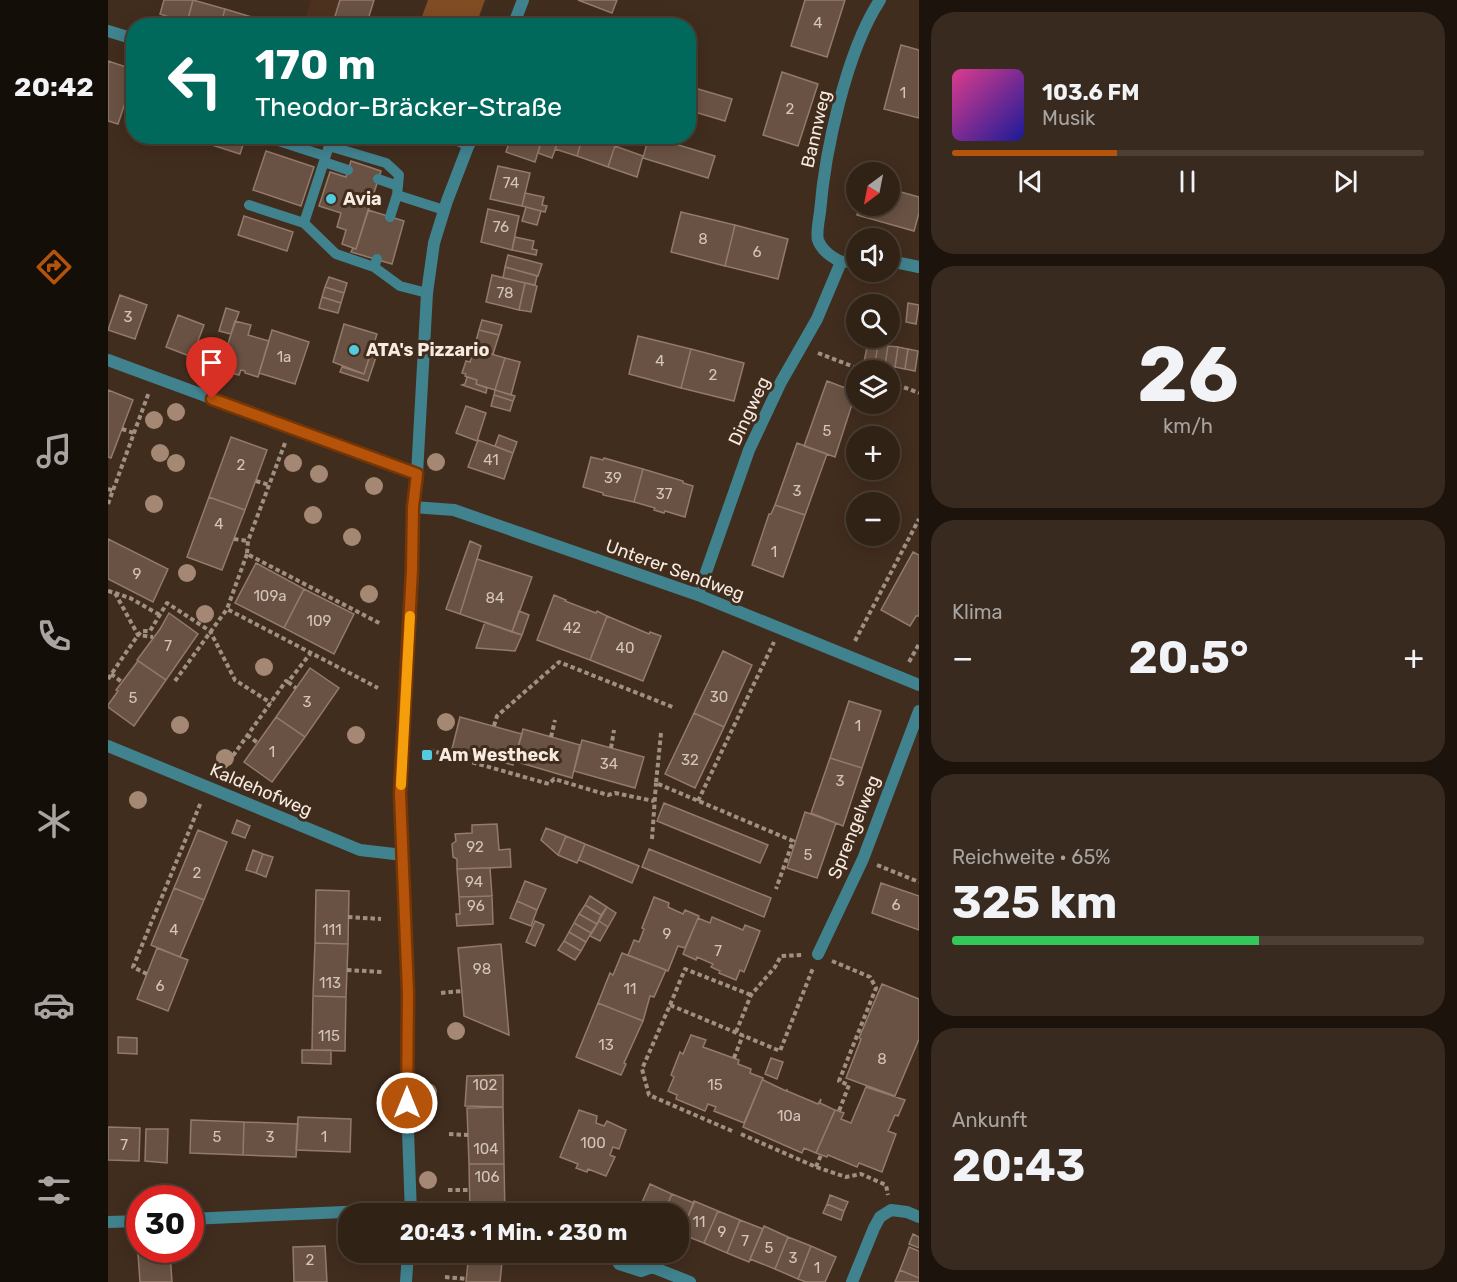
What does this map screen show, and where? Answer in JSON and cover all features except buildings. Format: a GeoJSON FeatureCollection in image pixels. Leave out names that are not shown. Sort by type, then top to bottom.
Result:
{"type":"FeatureCollection","features":[{"type":"Feature","properties":{"kind":"street"},"geometry":{"type":"LineString","coordinates":[[516,18],[523,0]]}},
{"type":"Feature","properties":{"kind":"street","name":"Bannweg"},"geometry":{"type":"LineString","coordinates":[[841,262],[827,254],[818,239],[822,181],[848,75],[860,41],[880,0]]}},
{"type":"Feature","properties":{"kind":"street"},"geometry":{"type":"LineString","coordinates":[[108,31],[126,37]]}},
{"type":"Feature","properties":{"kind":"street"},"geometry":{"type":"LineString","coordinates":[[411,1203],[407,1103],[408,993],[400,794],[412,569],[413,507],[417,474],[427,292],[434,243],[444,210],[470,144]]}},
{"type":"Feature","properties":{"kind":"street"},"geometry":{"type":"LineString","coordinates":[[841,262],[846,262]]}},
{"type":"Feature","properties":{"kind":"street","name":"Dingweg"},"geometry":{"type":"LineString","coordinates":[[698,595],[749,450],[781,382],[818,319],[841,262]]}},
{"type":"Feature","properties":{"kind":"street"},"geometry":{"type":"LineString","coordinates":[[900,263],[918,267]]}},
{"type":"Feature","properties":{"kind":"street"},"geometry":{"type":"LineString","coordinates":[[108,360],[417,474]]}},
{"type":"Feature","properties":{"kind":"street","name":"Unterer Sendweg"},"geometry":{"type":"LineString","coordinates":[[413,507],[454,510],[698,595],[918,685]]}},
{"type":"Feature","properties":{"kind":"street","name":"Sprengelweg"},"geometry":{"type":"LineString","coordinates":[[818,954],[863,859],[918,711]]}},
{"type":"Feature","properties":{"kind":"street","name":"Kaldehofweg"},"geometry":{"type":"LineString","coordinates":[[108,746],[360,850],[403,855]]}},
{"type":"Feature","properties":{"kind":"street"},"geometry":{"type":"LineString","coordinates":[[852,1282],[880,1217],[891,1210],[907,1212],[918,1217]]}},
{"type":"Feature","properties":{"kind":"street"},"geometry":{"type":"LineString","coordinates":[[204,1218],[338,1214]]}},
{"type":"Feature","properties":{"kind":"street"},"geometry":{"type":"LineString","coordinates":[[108,1222],[126,1221]]}},
{"type":"Feature","properties":{"kind":"street"},"geometry":{"type":"LineString","coordinates":[[406,1282],[407,1263]]}},
{"type":"Feature","properties":{"kind":"street"},"geometry":{"type":"LineString","coordinates":[[619,1264],[641,1271],[652,1267],[690,1282]]}},
{"type":"Feature","properties":{"kind":"lane"},"geometry":{"type":"LineString","coordinates":[[285,144],[348,170]]}},
{"type":"Feature","properties":{"kind":"lane"},"geometry":{"type":"LineString","coordinates":[[304,222],[329,146],[386,163],[399,175],[390,217]]}},
{"type":"Feature","properties":{"kind":"lane"},"geometry":{"type":"LineString","coordinates":[[378,179],[397,190],[444,210]]}},
{"type":"Feature","properties":{"kind":"lane"},"geometry":{"type":"LineString","coordinates":[[249,205],[304,222],[336,254],[375,263],[400,286],[427,292]]}},
{"type":"Feature","properties":{"kind":"path"},"geometry":{"type":"LineString","coordinates":[[801,347],[846,364]]}},
{"type":"Feature","properties":{"kind":"path"},"geometry":{"type":"LineString","coordinates":[[108,504],[154,378]]}},
{"type":"Feature","properties":{"kind":"path"},"geometry":{"type":"LineString","coordinates":[[900,386],[918,393]]}},
{"type":"Feature","properties":{"kind":"path"},"geometry":{"type":"LineString","coordinates":[[175,681],[227,609],[247,554],[248,541],[290,428]]}},
{"type":"Feature","properties":{"kind":"path"},"geometry":{"type":"LineString","coordinates":[[122,429],[134,433]]}},
{"type":"Feature","properties":{"kind":"path"},"geometry":{"type":"LineString","coordinates":[[255,481],[269,485]]}},
{"type":"Feature","properties":{"kind":"path"},"geometry":{"type":"LineString","coordinates":[[108,489],[114,491]]}},
{"type":"Feature","properties":{"kind":"path"},"geometry":{"type":"LineString","coordinates":[[847,656],[918,519]]}},
{"type":"Feature","properties":{"kind":"path"},"geometry":{"type":"LineString","coordinates":[[234,539],[248,541]]}},
{"type":"Feature","properties":{"kind":"path"},"geometry":{"type":"LineString","coordinates":[[247,554],[381,624]]}},
{"type":"Feature","properties":{"kind":"path"},"geometry":{"type":"LineString","coordinates":[[108,591],[130,598],[160,615]]}},
{"type":"Feature","properties":{"kind":"path"},"geometry":{"type":"LineString","coordinates":[[115,593],[138,635]]}},
{"type":"Feature","properties":{"kind":"path"},"geometry":{"type":"LineString","coordinates":[[108,679],[142,630],[150,631],[167,603],[210,631],[235,680],[271,703]]}},
{"type":"Feature","properties":{"kind":"path"},"geometry":{"type":"LineString","coordinates":[[227,609],[378,688]]}},
{"type":"Feature","properties":{"kind":"path"},"geometry":{"type":"LineString","coordinates":[[698,801],[780,629]]}},
{"type":"Feature","properties":{"kind":"path"},"geometry":{"type":"LineString","coordinates":[[138,635],[153,637]]}},
{"type":"Feature","properties":{"kind":"path"},"geometry":{"type":"LineString","coordinates":[[147,974],[133,968],[208,787],[286,681],[288,682],[310,654]]}},
{"type":"Feature","properties":{"kind":"path"},"geometry":{"type":"LineString","coordinates":[[494,726],[497,716],[559,662],[675,708]]}},
{"type":"Feature","properties":{"kind":"path"},"geometry":{"type":"LineString","coordinates":[[111,674],[122,682]]}},
{"type":"Feature","properties":{"kind":"path"},"geometry":{"type":"LineString","coordinates":[[288,682],[296,688]]}},
{"type":"Feature","properties":{"kind":"path"},"geometry":{"type":"LineString","coordinates":[[550,737],[555,720]]}},
{"type":"Feature","properties":{"kind":"path"},"geometry":{"type":"LineString","coordinates":[[611,748],[614,730]]}},
{"type":"Feature","properties":{"kind":"path"},"geometry":{"type":"LineString","coordinates":[[652,839],[661,733]]}},
{"type":"Feature","properties":{"kind":"path"},"geometry":{"type":"LineString","coordinates":[[248,735],[258,743]]}},
{"type":"Feature","properties":{"kind":"path"},"geometry":{"type":"LineString","coordinates":[[429,750],[549,784],[554,779],[608,795],[615,793],[654,801]]}},
{"type":"Feature","properties":{"kind":"path"},"geometry":{"type":"LineString","coordinates":[[656,783],[793,841],[776,889]]}},
{"type":"Feature","properties":{"kind":"path"},"geometry":{"type":"LineString","coordinates":[[179,856],[186,859]]}},
{"type":"Feature","properties":{"kind":"path"},"geometry":{"type":"LineString","coordinates":[[863,859],[918,882]]}},
{"type":"Feature","properties":{"kind":"path"},"geometry":{"type":"LineString","coordinates":[[155,913],[163,915]]}},
{"type":"Feature","properties":{"kind":"path"},"geometry":{"type":"LineString","coordinates":[[348,917],[381,919]]}},
{"type":"Feature","properties":{"kind":"path"},"geometry":{"type":"LineString","coordinates":[[670,1005],[780,1051],[818,954]]}},
{"type":"Feature","properties":{"kind":"path"},"geometry":{"type":"LineString","coordinates":[[736,1032],[751,995],[775,967],[781,956],[818,954],[870,977],[876,988],[839,1082],[849,1085],[839,1111]]}},
{"type":"Feature","properties":{"kind":"path"},"geometry":{"type":"LineString","coordinates":[[732,1131],[649,1095],[642,1069],[685,969],[751,995]]}},
{"type":"Feature","properties":{"kind":"path"},"geometry":{"type":"LineString","coordinates":[[347,970],[384,972]]}},
{"type":"Feature","properties":{"kind":"path"},"geometry":{"type":"LineString","coordinates":[[441,993],[462,991]]}},
{"type":"Feature","properties":{"kind":"path"},"geometry":{"type":"LineString","coordinates":[[734,1058],[743,1035]]}},
{"type":"Feature","properties":{"kind":"path"},"geometry":{"type":"LineString","coordinates":[[449,1134],[468,1135]]}},
{"type":"Feature","properties":{"kind":"path"},"geometry":{"type":"LineString","coordinates":[[741,1134],[846,1178],[861,1174],[886,1185],[891,1210]]}},
{"type":"Feature","properties":{"kind":"path"},"geometry":{"type":"LineString","coordinates":[[816,1167],[821,1155]]}},
{"type":"Feature","properties":{"kind":"path"},"geometry":{"type":"LineString","coordinates":[[448,1190],[469,1190]]}},
{"type":"Feature","properties":{"kind":"path"},"geometry":{"type":"LineString","coordinates":[[445,1276],[466,1279]]}},
{"type":"Feature","properties":{"kind":"shaded area"},"geometry":{"type":"Polygon","coordinates":[[[311,0],[374,0],[368,18],[305,18],[311,0]]]}},
{"type":"Feature","properties":{"kind":"shaded area"},"geometry":{"type":"Polygon","coordinates":[[[428,0],[485,0],[479,18],[422,18],[428,0]]]}},
{"type":"Feature","properties":{"kind":"slow traffic"},"geometry":{"type":"LineString","coordinates":[[401,785],[410,616]]}},
{"type":"Feature","properties":{"kind":"place","name":"Avia"},"geometry":{"type":"Point","coordinates":[331,199]}},
{"type":"Feature","properties":{"kind":"place","name":"ATA's Pizzario"},"geometry":{"type":"Point","coordinates":[354,350]}},
{"type":"Feature","properties":{"kind":"place","name":"Am Westheck"},"geometry":{"type":"Point","coordinates":[427,755]}},
{"type":"Feature","properties":{"kind":"route"},"geometry":{"type":"LineString","coordinates":[[212,399],[417,474],[413,507],[409,638],[400,794],[408,993],[407,1103]]}}]}
